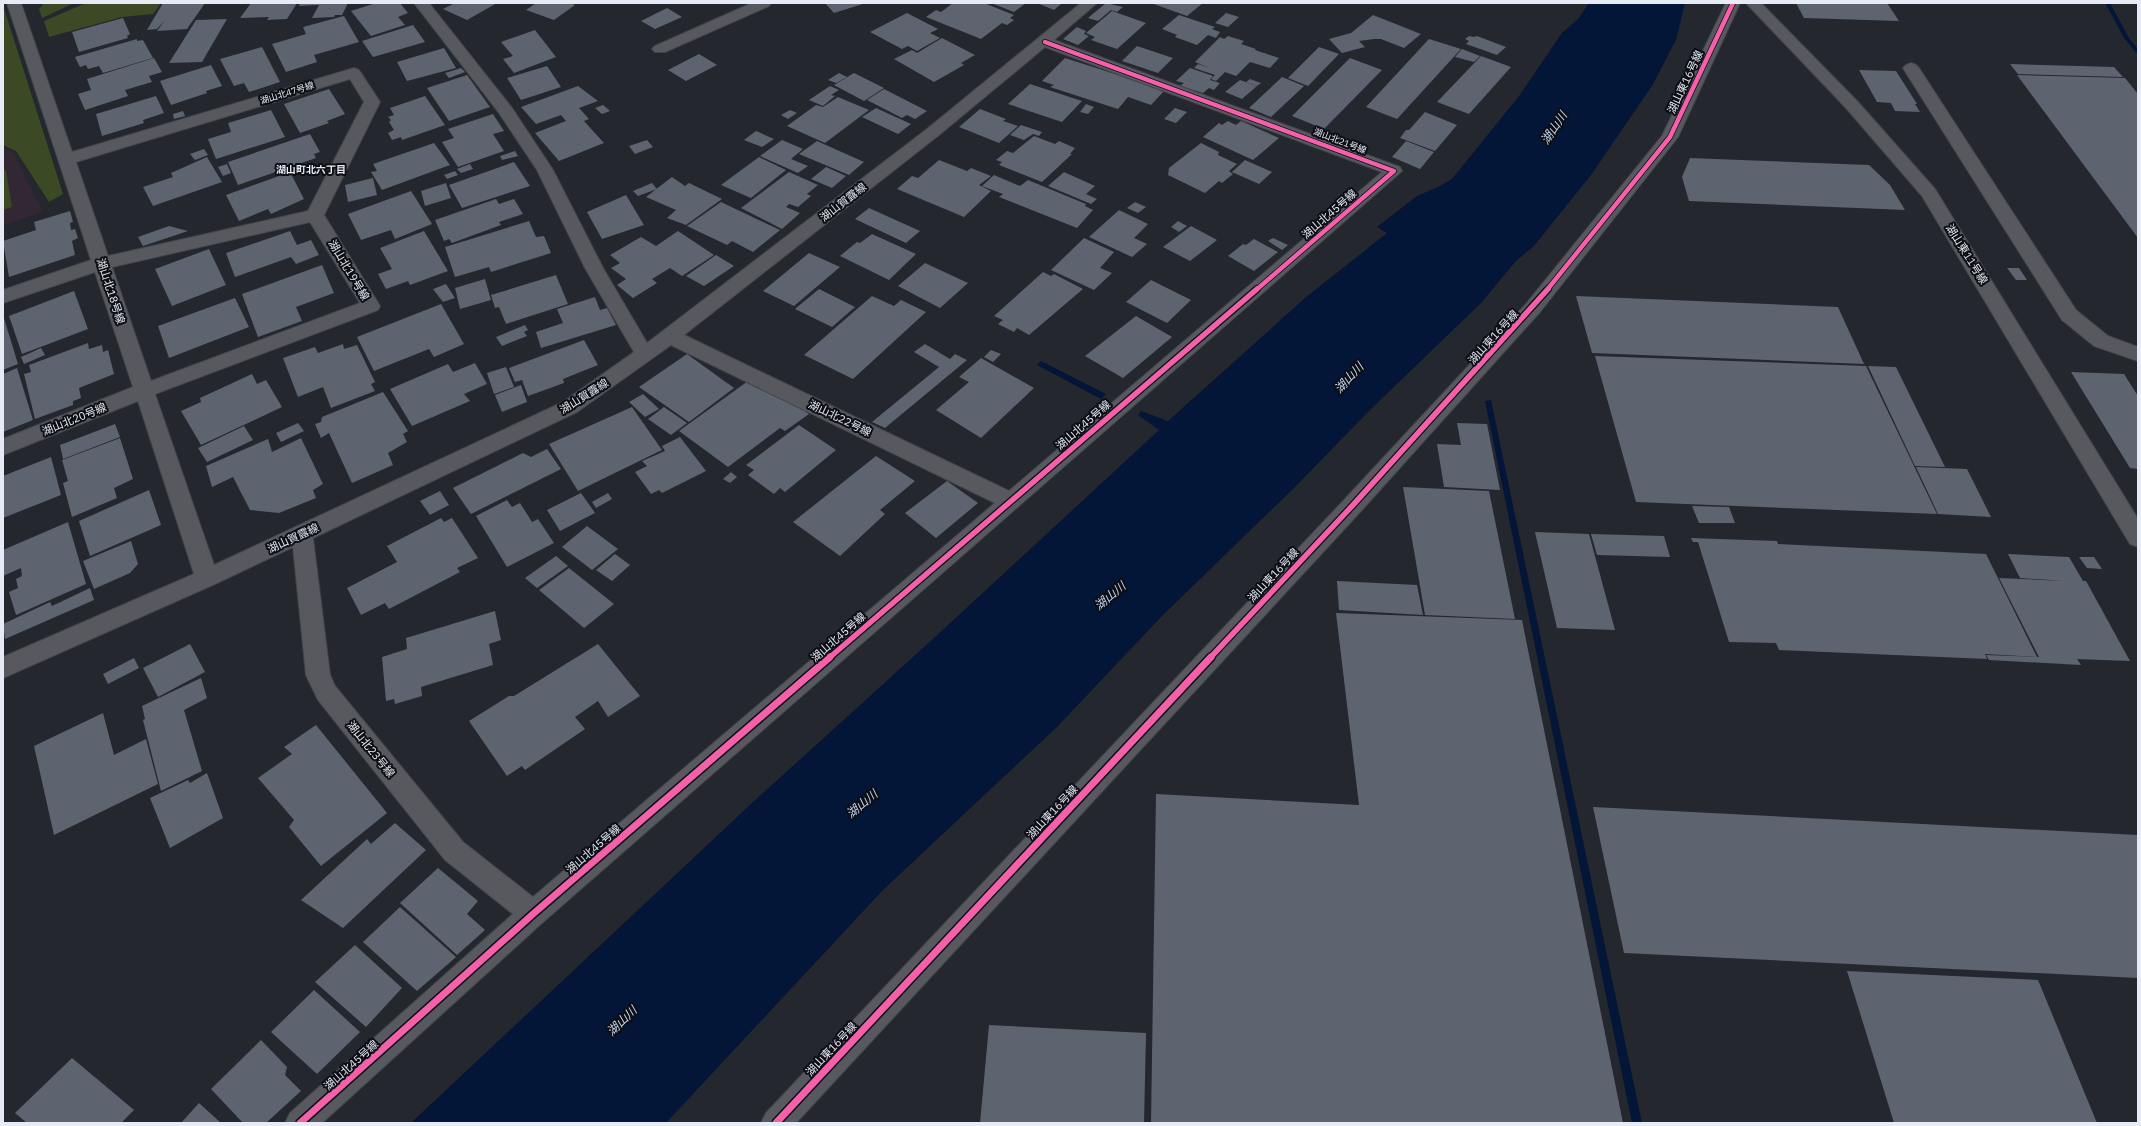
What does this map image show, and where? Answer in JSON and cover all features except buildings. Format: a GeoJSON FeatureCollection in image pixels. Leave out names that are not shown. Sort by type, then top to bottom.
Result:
{"type":"FeatureCollection","features":[{"type":"Feature","properties":{"kind":"street","name":"湖山北18号線"},"geometry":{"type":"LineString","coordinates":[[14,3],[207,578]]}},
{"type":"Feature","properties":{"kind":"street"},"geometry":{"type":"LineString","coordinates":[[421,3],[506,111],[545,170],[594,268],[645,355]]}},
{"type":"Feature","properties":{"kind":"street"},"geometry":{"type":"LineString","coordinates":[[660,49],[764,3]]}},
{"type":"Feature","properties":{"kind":"street","name":"湖山賀露線"},"geometry":{"type":"LineString","coordinates":[[3,668],[207,578],[570,407],[670,336],[926,137],[1045,42],[1090,3]]}},
{"type":"Feature","properties":{"kind":"street","name":"湖山東16号線"},"geometry":{"type":"LineString","coordinates":[[776,1123],[1353,505],[1532,308],[1670,137],[1732,3]]}},
{"type":"Feature","properties":{"kind":"street","name":"湖山東11号線"},"geometry":{"type":"LineString","coordinates":[[1754,3],[1852,105],[1929,193],[2138,538]]}},
{"type":"Feature","properties":{"kind":"street","name":"湖山北21号線"},"geometry":{"type":"LineString","coordinates":[[1045,42],[1279,127],[1394,171]]}},
{"type":"Feature","properties":{"kind":"street"},"geometry":{"type":"LineString","coordinates":[[1911,68],[2069,315],[2101,341],[2138,354]]}},
{"type":"Feature","properties":{"kind":"street","name":"湖山北47号線"},"geometry":{"type":"LineString","coordinates":[[67,159],[354,73],[372,102],[315,215]]}},
{"type":"Feature","properties":{"kind":"street","name":"湖山北45号線"},"geometry":{"type":"LineString","coordinates":[[300,1123],[533,914],[1394,171]]}},
{"type":"Feature","properties":{"kind":"street"},"geometry":{"type":"LineString","coordinates":[[3,297],[102,263],[315,215]]}},
{"type":"Feature","properties":{"kind":"street","name":"湖山北19号線"},"geometry":{"type":"LineString","coordinates":[[144,391],[371,306],[315,215]]}},
{"type":"Feature","properties":{"kind":"street","name":"湖山北22号線"},"geometry":{"type":"LineString","coordinates":[[670,336],[1010,501]]}},
{"type":"Feature","properties":{"kind":"street","name":"湖山北20号線"},"geometry":{"type":"LineString","coordinates":[[3,447],[144,391]]}},
{"type":"Feature","properties":{"kind":"street","name":"湖山北23号線"},"geometry":{"type":"LineString","coordinates":[[302,534],[318,675],[326,693],[454,851],[533,914]]}},
{"type":"Feature","properties":{"kind":"shaded area"},"geometry":{"type":"Polygon","coordinates":[[[3,146],[13,152],[43,212],[3,225],[3,146]]]}},
{"type":"Feature","properties":{"kind":"green space"},"geometry":{"type":"Polygon","coordinates":[[[44,3],[74,3],[42,18],[39,9],[44,3]]]}},
{"type":"Feature","properties":{"kind":"green space"},"geometry":{"type":"Polygon","coordinates":[[[86,3],[161,3],[153,14],[122,17],[49,37],[44,21],[86,3]]]}},
{"type":"Feature","properties":{"kind":"green space"},"geometry":{"type":"Polygon","coordinates":[[[3,5],[63,194],[49,202],[16,151],[3,145],[3,5]]]}},
{"type":"Feature","properties":{"kind":"green space"},"geometry":{"type":"Polygon","coordinates":[[[3,168],[6,171],[12,207],[3,210],[3,168]]]}},
{"type":"Feature","properties":{"kind":"water","name":"湖山川"},"geometry":{"type":"Polygon","coordinates":[[[1589,3],[1685,3],[1676,40],[1652,86],[1591,175],[1534,246],[1516,261],[1481,303],[1370,410],[1294,488],[1161,617],[1057,727],[883,890],[666,1123],[411,1123],[752,803],[934,638],[1159,430],[1138,415],[1141,411],[1168,421],[1305,298],[1387,233],[1377,227],[1417,196],[1452,179],[1519,96],[1562,33],[1578,19],[1589,3]]]}},
{"type":"Feature","properties":{"kind":"water"},"geometry":{"type":"Polygon","coordinates":[[[2105,3],[2110,3],[2129,38],[2138,49],[2138,55],[2124,38],[2105,3]]]}},
{"type":"Feature","properties":{"kind":"water"},"geometry":{"type":"Polygon","coordinates":[[[1041,361],[1106,394],[1101,399],[1037,365],[1041,361]]]}},
{"type":"Feature","properties":{"kind":"water"},"geometry":{"type":"Polygon","coordinates":[[[1491,400],[1642,1123],[1632,1123],[1485,401],[1491,400]]]}},
{"type":"Feature","properties":{"kind":"cycle path"},"geometry":{"type":"LineString","coordinates":[[776,1123],[1353,505],[1533,308],[1670,137],[1733,3]]}},
{"type":"Feature","properties":{"kind":"cycle path"},"geometry":{"type":"LineString","coordinates":[[300,1123],[533,914],[1394,171],[1045,42]]}},
{"type":"Feature","properties":{"kind":"district","name":"湖山町北六丁目"},"geometry":{"type":"Point","coordinates":[311,169]}}]}
